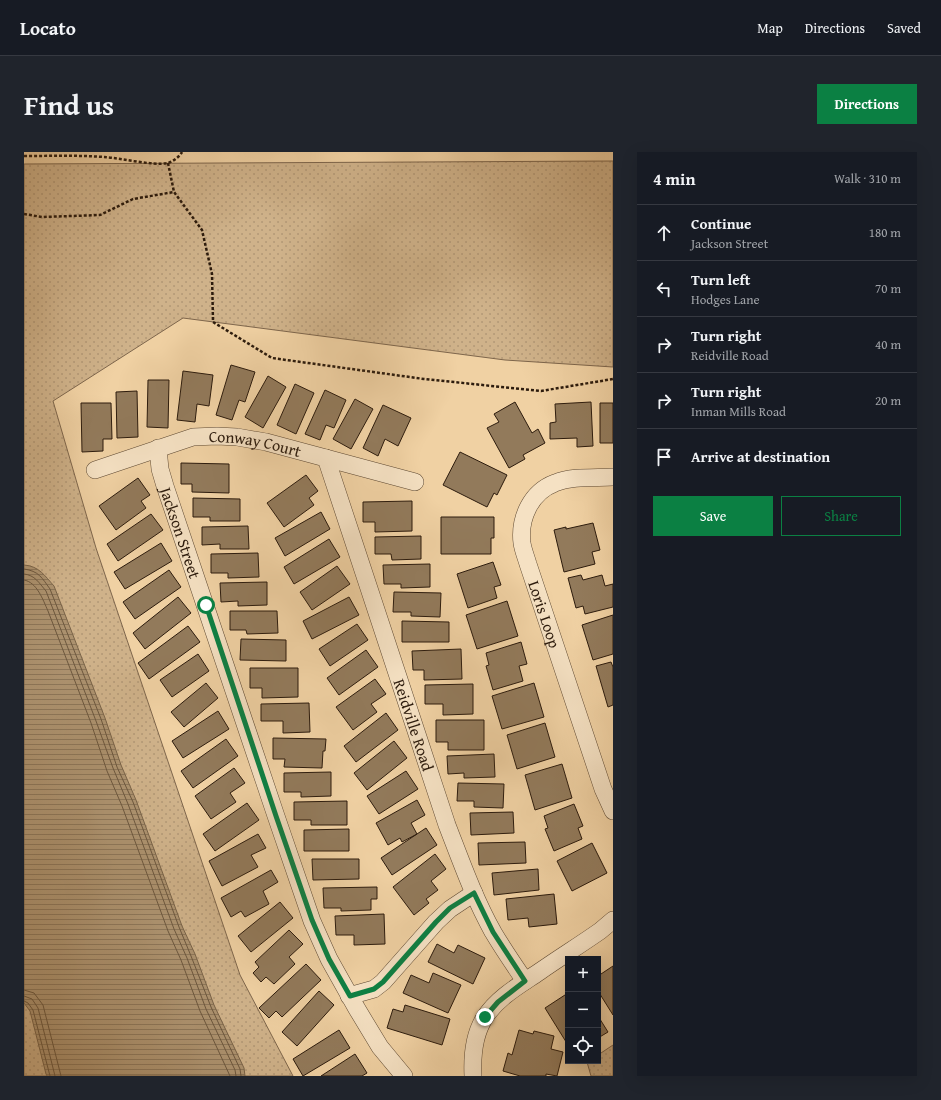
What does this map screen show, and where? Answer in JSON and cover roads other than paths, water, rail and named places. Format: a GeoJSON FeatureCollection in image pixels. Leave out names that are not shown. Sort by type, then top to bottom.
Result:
{"type":"FeatureCollection","features":[{"type":"Feature","properties":{"kind":"street","name":"Conway Court"},"geometry":{"type":"LineString","coordinates":[[95,470],[193,437],[217,436],[237,437],[266,442],[415,482]]}},
{"type":"Feature","properties":{"kind":"street","name":"Jackson Street"},"geometry":{"type":"LineString","coordinates":[[158,448],[160,469],[165,486],[312,920],[326,953],[380,1047],[404,1076]]}},
{"type":"Feature","properties":{"kind":"street","name":"Reidville Road"},"geometry":{"type":"LineString","coordinates":[[326,458],[447,825],[474,893],[493,932],[525,981]]}},
{"type":"Feature","properties":{"kind":"street","name":"Loris Loop"},"geometry":{"type":"LineString","coordinates":[[613,476],[574,479],[555,483],[539,492],[528,507],[522,526],[522,544],[528,564],[603,789],[613,811]]}},
{"type":"Feature","properties":{"kind":"street"},"geometry":{"type":"LineString","coordinates":[[350,996],[374,989],[383,982],[450,908],[474,893]]}},
{"type":"Feature","properties":{"kind":"street"},"geometry":{"type":"LineString","coordinates":[[473,1076],[472,1055],[476,1037],[485,1017],[498,1002],[525,981],[600,931],[613,920]]}},
{"type":"Feature","properties":{"kind":"water"},"geometry":{"type":"Polygon","coordinates":[[[24,565],[38,569],[54,586],[105,718],[121,765],[136,800],[182,926],[195,954],[214,1005],[244,1068],[245,1076],[47,1076],[46,1074],[30,1011],[24,1003],[24,565]]]}}]}
